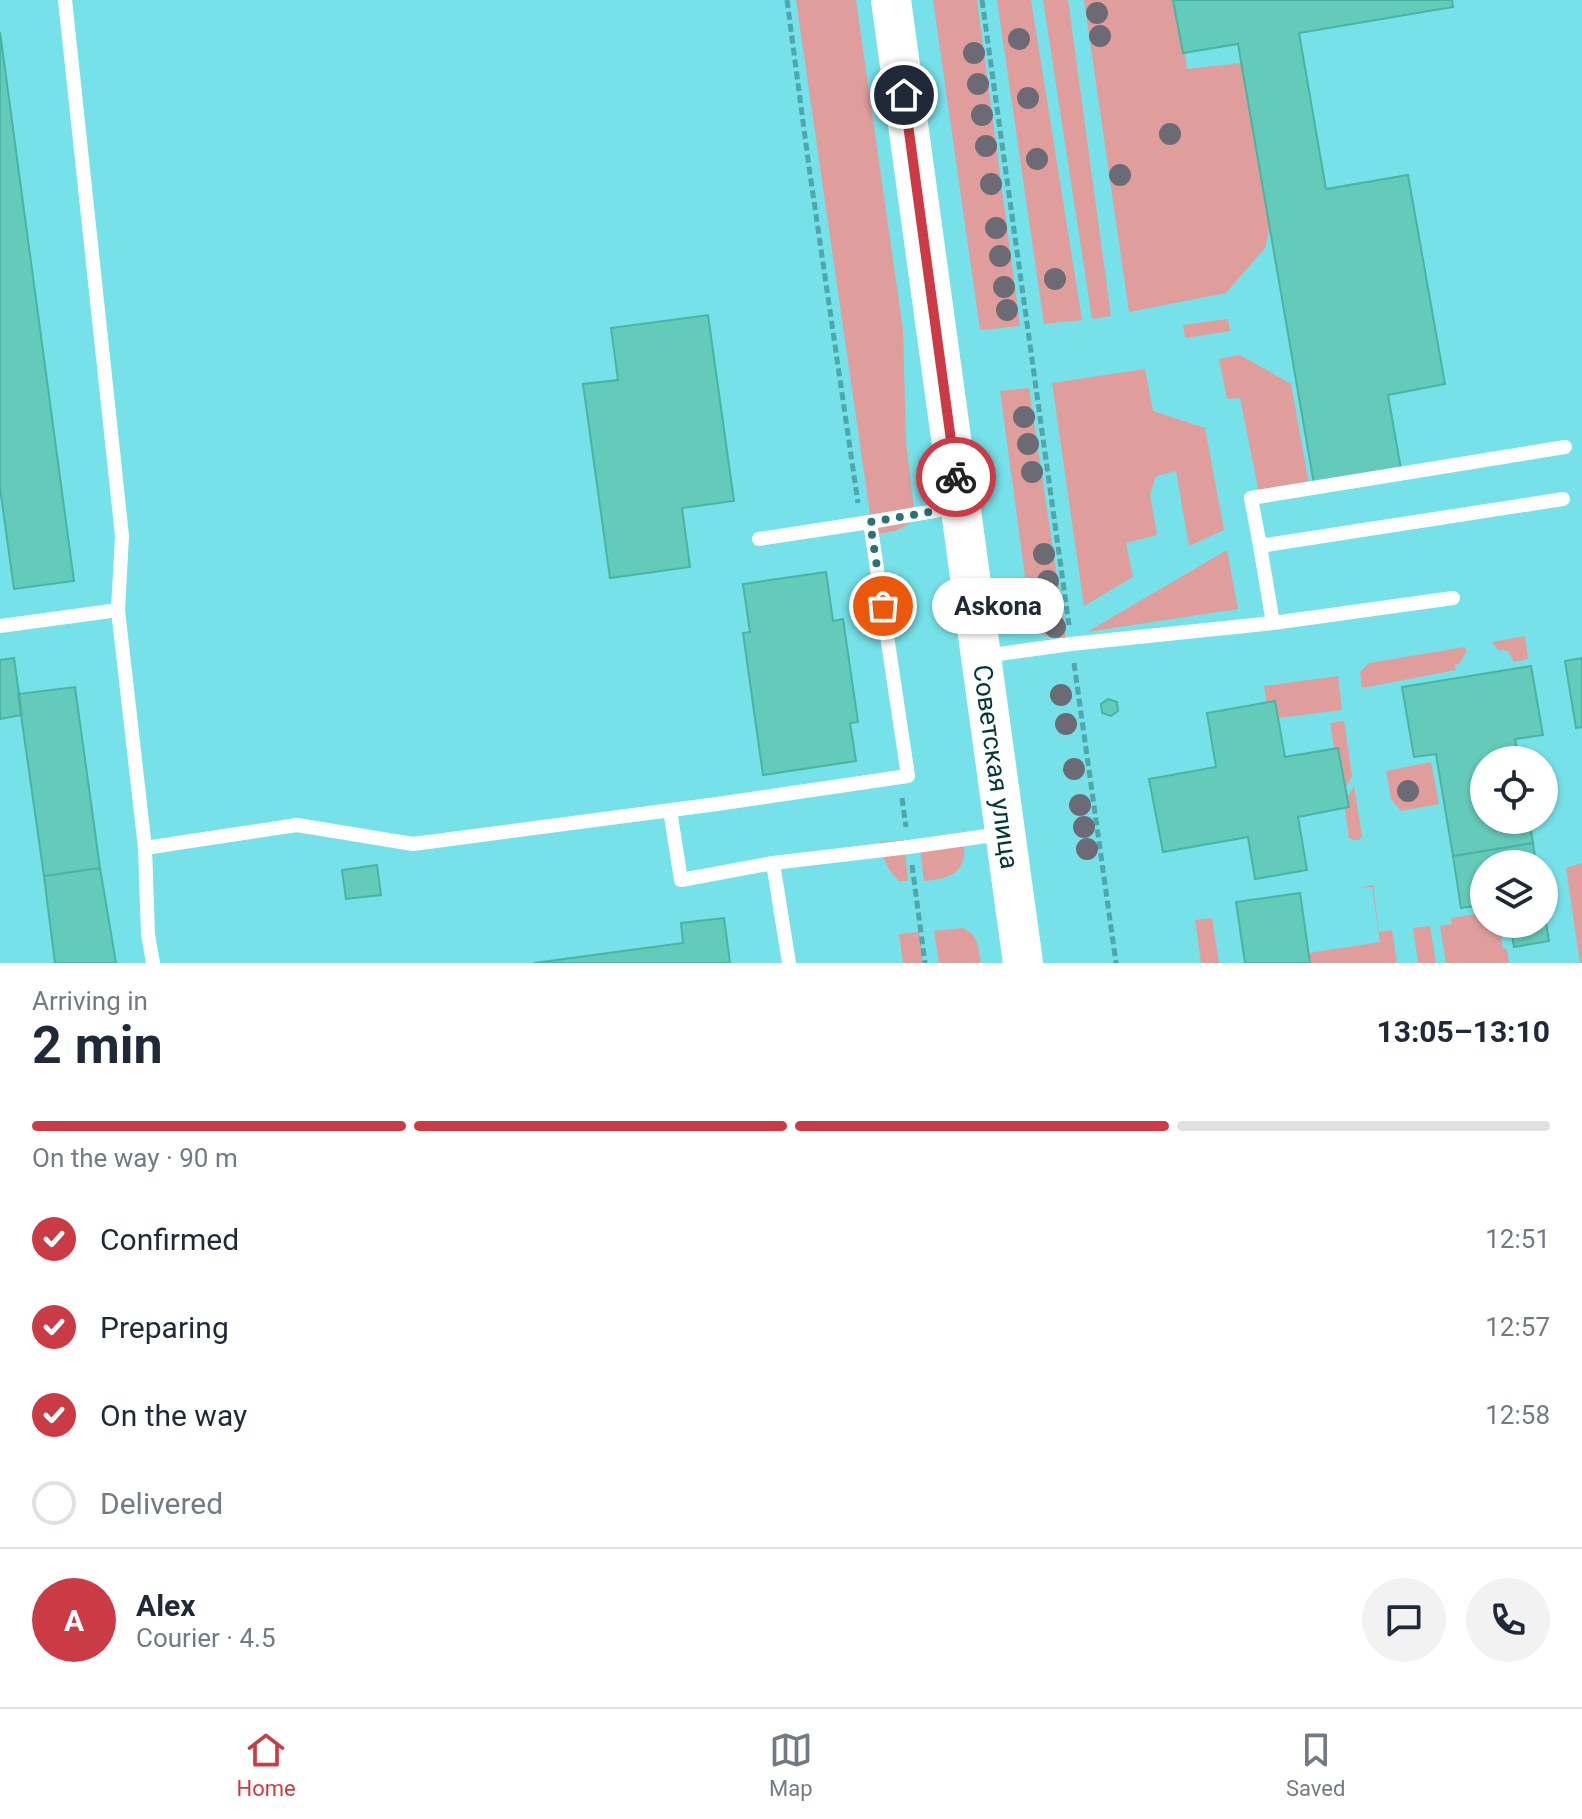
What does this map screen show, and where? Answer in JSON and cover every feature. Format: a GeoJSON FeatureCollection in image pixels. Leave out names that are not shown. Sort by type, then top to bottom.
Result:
{"type":"FeatureCollection","features":[{"type":"Feature","properties":{"kind":"main road","name":"Советская улица"},"geometry":{"type":"LineString","coordinates":[[891,0],[1023,963]]}},
{"type":"Feature","properties":{"kind":"lane"},"geometry":{"type":"LineString","coordinates":[[65,0],[122,536],[118,610],[145,848],[148,934],[153,963]]}},
{"type":"Feature","properties":{"kind":"lane"},"geometry":{"type":"LineString","coordinates":[[1273,623],[1251,498],[1565,447]]}},
{"type":"Feature","properties":{"kind":"lane"},"geometry":{"type":"LineString","coordinates":[[1260,546],[1563,499]]}},
{"type":"Feature","properties":{"kind":"lane"},"geometry":{"type":"LineString","coordinates":[[759,539],[960,507]]}},
{"type":"Feature","properties":{"kind":"lane"},"geometry":{"type":"LineString","coordinates":[[145,848],[297,825],[413,844],[908,776],[865,522]]}},
{"type":"Feature","properties":{"kind":"lane"},"geometry":{"type":"LineString","coordinates":[[980,656],[1273,623],[1453,598]]}},
{"type":"Feature","properties":{"kind":"lane"},"geometry":{"type":"LineString","coordinates":[[0,626],[118,610]]}},
{"type":"Feature","properties":{"kind":"lane"},"geometry":{"type":"LineString","coordinates":[[670,810],[681,880],[773,863],[1005,833]]}},
{"type":"Feature","properties":{"kind":"lane"},"geometry":{"type":"LineString","coordinates":[[773,863],[789,963]]}},
{"type":"Feature","properties":{"kind":"path"},"geometry":{"type":"LineString","coordinates":[[787,0],[809,167],[865,522]]}},
{"type":"Feature","properties":{"kind":"path"},"geometry":{"type":"LineString","coordinates":[[982,0],[1116,963]]}},
{"type":"Feature","properties":{"kind":"path"},"geometry":{"type":"LineString","coordinates":[[899,777],[925,963]]}},
{"type":"Feature","properties":{"kind":"shaded area"},"geometry":{"type":"Polygon","coordinates":[[[796,0],[856,0],[903,330],[906,442],[914,509],[909,524],[895,531],[873,535],[796,0]]]}},
{"type":"Feature","properties":{"kind":"shaded area"},"geometry":{"type":"Polygon","coordinates":[[[933,0],[977,0],[1020,326],[980,330],[933,0]]]}},
{"type":"Feature","properties":{"kind":"shaded area"},"geometry":{"type":"Polygon","coordinates":[[[997,0],[1031,0],[1082,320],[1044,324],[997,0]]]}},
{"type":"Feature","properties":{"kind":"shaded area"},"geometry":{"type":"Polygon","coordinates":[[[1043,0],[1068,0],[1111,316],[1092,319],[1043,0]]]}},
{"type":"Feature","properties":{"kind":"shaded area"},"geometry":{"type":"Polygon","coordinates":[[[1084,0],[1176,0],[1187,69],[1242,63],[1270,226],[1265,248],[1226,293],[1129,312],[1084,0]]]}},
{"type":"Feature","properties":{"kind":"shaded area"},"geometry":{"type":"Polygon","coordinates":[[[1228,319],[1230,331],[1185,338],[1183,325],[1228,319]]]}},
{"type":"Feature","properties":{"kind":"shaded area"},"geometry":{"type":"Polygon","coordinates":[[[1240,355],[1291,384],[1311,495],[1261,503],[1240,398],[1227,399],[1219,359],[1240,355]]]}},
{"type":"Feature","properties":{"kind":"shaded area"},"geometry":{"type":"Polygon","coordinates":[[[1145,369],[1153,411],[1205,428],[1224,530],[1189,546],[1176,471],[1156,476],[1150,494],[1157,535],[1126,543],[1133,577],[1084,606],[1052,383],[1145,369]]]}},
{"type":"Feature","properties":{"kind":"shaded area"},"geometry":{"type":"Polygon","coordinates":[[[1029,388],[1066,638],[1042,634],[1030,613],[1000,391],[1029,388]]]}},
{"type":"Feature","properties":{"kind":"shaded area"},"geometry":{"type":"Polygon","coordinates":[[[1227,550],[1238,609],[1087,632],[1227,550]]]}},
{"type":"Feature","properties":{"kind":"shaded area"},"geometry":{"type":"Polygon","coordinates":[[[1525,636],[1528,659],[1514,662],[1508,651],[1498,650],[1492,642],[1525,636]]]}},
{"type":"Feature","properties":{"kind":"shaded area"},"geometry":{"type":"Polygon","coordinates":[[[1465,647],[1467,651],[1455,665],[1456,670],[1362,688],[1360,672],[1369,663],[1465,647]]]}},
{"type":"Feature","properties":{"kind":"shaded area"},"geometry":{"type":"Polygon","coordinates":[[[1338,676],[1342,710],[1269,719],[1264,686],[1338,676]]]}},
{"type":"Feature","properties":{"kind":"shaded area"},"geometry":{"type":"Polygon","coordinates":[[[1344,721],[1352,776],[1342,795],[1330,723],[1344,721]]]}},
{"type":"Feature","properties":{"kind":"shaded area"},"geometry":{"type":"Polygon","coordinates":[[[1431,762],[1439,804],[1401,811],[1391,799],[1386,771],[1431,762]]]}},
{"type":"Feature","properties":{"kind":"shaded area"},"geometry":{"type":"Polygon","coordinates":[[[1354,786],[1362,836],[1359,840],[1349,838],[1344,803],[1354,786]]]}},
{"type":"Feature","properties":{"kind":"shaded area"},"geometry":{"type":"Polygon","coordinates":[[[963,832],[964,854],[959,868],[946,877],[924,881],[919,839],[963,832]]]}},
{"type":"Feature","properties":{"kind":"shaded area"},"geometry":{"type":"Polygon","coordinates":[[[904,840],[908,881],[899,881],[886,864],[880,842],[904,840]]]}},
{"type":"Feature","properties":{"kind":"shaded area"},"geometry":{"type":"Polygon","coordinates":[[[1582,863],[1582,963],[1580,963],[1566,868],[1582,863]]]}},
{"type":"Feature","properties":{"kind":"shaded area"},"geometry":{"type":"Polygon","coordinates":[[[1373,885],[1379,932],[1392,930],[1397,963],[1311,963],[1309,953],[1380,942],[1372,887],[1358,888],[1373,885]]]}},
{"type":"Feature","properties":{"kind":"shaded area"},"geometry":{"type":"Polygon","coordinates":[[[1470,915],[1470,938],[1501,938],[1509,963],[1446,963],[1440,926],[1452,924],[1451,918],[1470,915]]]}},
{"type":"Feature","properties":{"kind":"shaded area"},"geometry":{"type":"Polygon","coordinates":[[[1212,918],[1219,963],[1201,963],[1195,920],[1212,918]]]}},
{"type":"Feature","properties":{"kind":"shaded area"},"geometry":{"type":"Polygon","coordinates":[[[1430,926],[1436,963],[1418,963],[1413,928],[1430,926]]]}},
{"type":"Feature","properties":{"kind":"shaded area"},"geometry":{"type":"Polygon","coordinates":[[[962,928],[975,937],[981,963],[939,963],[934,931],[962,928]]]}},
{"type":"Feature","properties":{"kind":"shaded area"},"geometry":{"type":"Polygon","coordinates":[[[919,932],[923,963],[903,963],[899,934],[919,932]]]}},
{"type":"Feature","properties":{"kind":"building"},"geometry":{"type":"Polygon","coordinates":[[[1173,0],[1452,0],[1453,7],[1299,33],[1326,189],[1408,175],[1445,384],[1388,395],[1402,475],[1315,490],[1238,44],[1183,53],[1173,0]]]}},
{"type":"Feature","properties":{"kind":"building"},"geometry":{"type":"Polygon","coordinates":[[[0,32],[74,581],[14,589],[0,488],[0,32]]]}},
{"type":"Feature","properties":{"kind":"building"},"geometry":{"type":"Polygon","coordinates":[[[708,315],[734,501],[682,508],[690,567],[610,578],[583,384],[618,380],[611,328],[708,315]]]}},
{"type":"Feature","properties":{"kind":"building"},"geometry":{"type":"Polygon","coordinates":[[[826,572],[833,621],[843,619],[858,722],[850,723],[856,761],[763,775],[743,633],[750,632],[743,584],[826,572]]]}},
{"type":"Feature","properties":{"kind":"building"},"geometry":{"type":"Polygon","coordinates":[[[14,658],[22,715],[0,719],[0,660],[14,658]]]}},
{"type":"Feature","properties":{"kind":"building"},"geometry":{"type":"Polygon","coordinates":[[[1582,658],[1582,727],[1576,728],[1565,661],[1582,658]]]}},
{"type":"Feature","properties":{"kind":"building"},"geometry":{"type":"Polygon","coordinates":[[[1531,666],[1543,735],[1515,739],[1516,746],[1470,746],[1470,834],[1531,834],[1533,843],[1470,850],[1470,853],[1453,856],[1436,754],[1414,757],[1402,687],[1531,666]]]}},
{"type":"Feature","properties":{"kind":"building"},"geometry":{"type":"Polygon","coordinates":[[[75,687],[100,868],[44,876],[18,694],[75,687]]]}},
{"type":"Feature","properties":{"kind":"building"},"geometry":{"type":"Polygon","coordinates":[[[1108,699],[1117,702],[1118,711],[1111,716],[1102,713],[1101,704],[1108,699]]]}},
{"type":"Feature","properties":{"kind":"building"},"geometry":{"type":"Polygon","coordinates":[[[1275,701],[1285,757],[1338,748],[1349,807],[1298,817],[1307,870],[1255,879],[1248,837],[1163,852],[1149,779],[1216,767],[1207,713],[1275,701]]]}},
{"type":"Feature","properties":{"kind":"building"},"geometry":{"type":"Polygon","coordinates":[[[1533,843],[1534,850],[1490,850],[1533,843]]]}},
{"type":"Feature","properties":{"kind":"building"},"geometry":{"type":"Polygon","coordinates":[[[1470,853],[1470,907],[1461,908],[1453,856],[1470,853]]]}},
{"type":"Feature","properties":{"kind":"building"},"geometry":{"type":"Polygon","coordinates":[[[377,865],[381,895],[346,899],[342,870],[377,865]]]}},
{"type":"Feature","properties":{"kind":"building"},"geometry":{"type":"Polygon","coordinates":[[[100,868],[116,963],[55,963],[44,876],[100,868]]]}},
{"type":"Feature","properties":{"kind":"building"},"geometry":{"type":"Polygon","coordinates":[[[1300,893],[1310,963],[1245,963],[1236,902],[1300,893]]]}},
{"type":"Feature","properties":{"kind":"building"},"geometry":{"type":"Polygon","coordinates":[[[724,918],[730,963],[534,963],[683,943],[681,923],[724,918]]]}},
{"type":"Feature","properties":{"kind":"building"},"geometry":{"type":"Polygon","coordinates":[[[1512,938],[1549,938],[1549,941],[1514,947],[1512,938]]]}},
{"type":"Feature","properties":{"kind":"way so far"},"geometry":{"type":"LineString","coordinates":[[883,606],[870,522],[960,507],[956,477]]}},
{"type":"Feature","properties":{"kind":"place","name":"Askona"},"geometry":{"type":"Point","coordinates":[883,606]}},
{"type":"Feature","properties":{"kind":"route"},"geometry":{"type":"LineString","coordinates":[[904,95],[956,477]]}}]}
